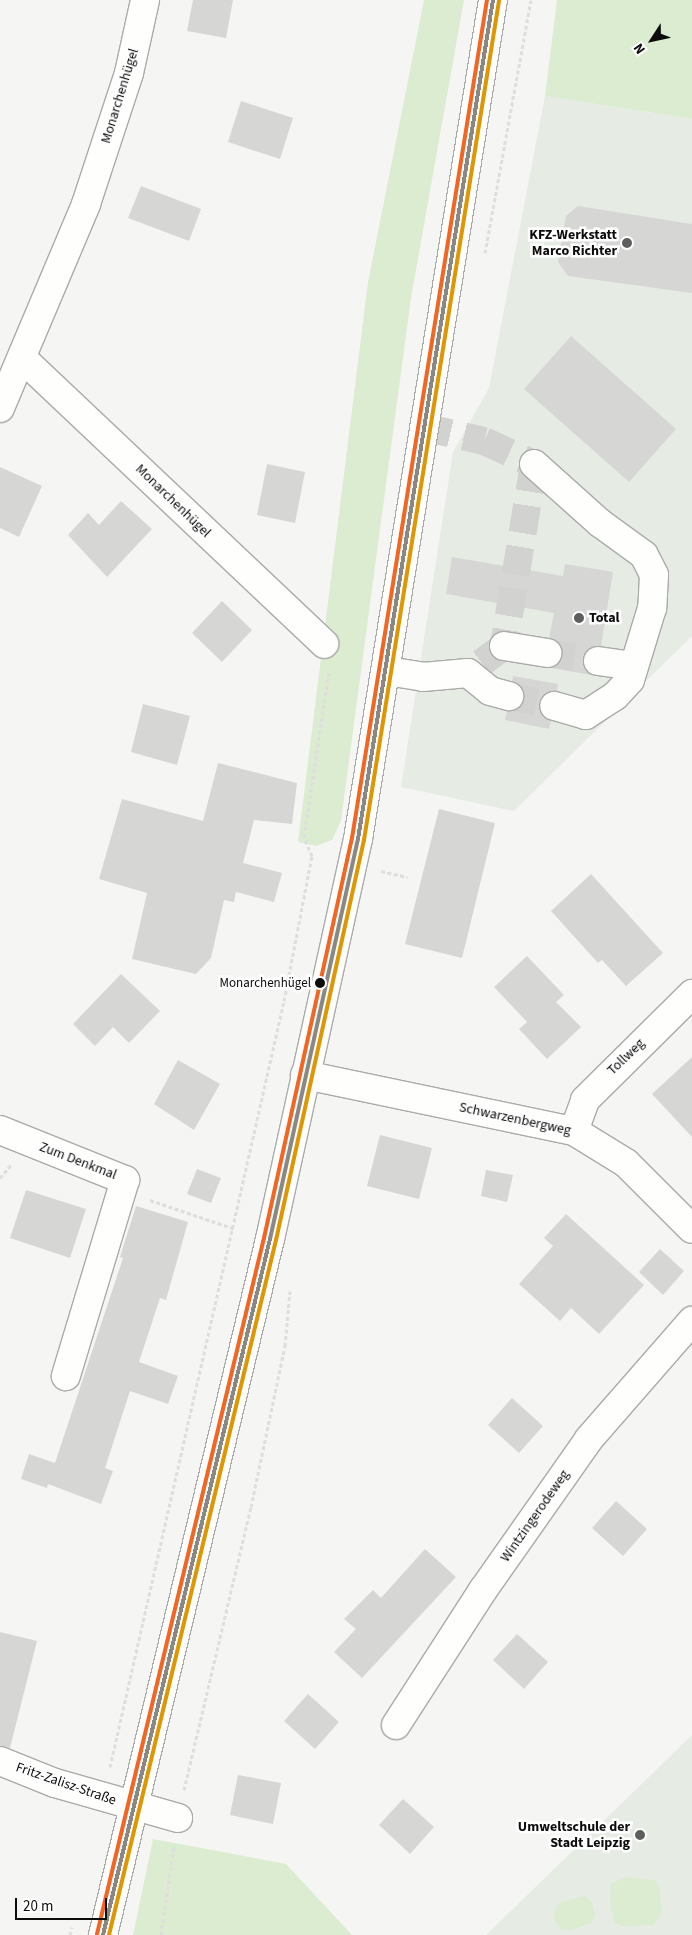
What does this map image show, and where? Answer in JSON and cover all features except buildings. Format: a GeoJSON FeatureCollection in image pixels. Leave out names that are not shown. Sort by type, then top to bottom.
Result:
{"type":"FeatureCollection","features":[{"type":"Feature","properties":{"kind":"street","name":"Monarchenhügel"},"geometry":{"type":"LineString","coordinates":[[0,408],[86,204],[129,72],[145,0]]}},
{"type":"Feature","properties":{"kind":"street"},"geometry":{"type":"LineString","coordinates":[[103,1935],[270,1239],[358,839],[387,671],[492,0]]}},
{"type":"Feature","properties":{"kind":"street","name":"Monarchenhügel"},"geometry":{"type":"LineString","coordinates":[[22,358],[324,644]]}},
{"type":"Feature","properties":{"kind":"street"},"geometry":{"type":"LineString","coordinates":[[534,464],[600,523],[644,555],[654,575],[652,608],[630,680],[615,696],[586,715],[554,706]]}},
{"type":"Feature","properties":{"kind":"street"},"geometry":{"type":"LineString","coordinates":[[504,646],[547,653]]}},
{"type":"Feature","properties":{"kind":"street"},"geometry":{"type":"LineString","coordinates":[[598,661],[634,666]]}},
{"type":"Feature","properties":{"kind":"street"},"geometry":{"type":"LineString","coordinates":[[387,671],[423,677],[468,673],[490,691],[509,696]]}},
{"type":"Feature","properties":{"kind":"street","name":"Tollweg"},"geometry":{"type":"LineString","coordinates":[[574,1131],[585,1100],[692,994]]}},
{"type":"Feature","properties":{"kind":"street","name":"Schwarzenbergweg"},"geometry":{"type":"LineString","coordinates":[[306,1075],[574,1131],[626,1163],[692,1229]]}},
{"type":"Feature","properties":{"kind":"street","name":"Zum Denkmal"},"geometry":{"type":"LineString","coordinates":[[0,1130],[125,1180]]}},
{"type":"Feature","properties":{"kind":"street"},"geometry":{"type":"LineString","coordinates":[[66,1376],[125,1180]]}},
{"type":"Feature","properties":{"kind":"street","name":"Wintzingerodeweg"},"geometry":{"type":"LineString","coordinates":[[396,1725],[483,1590],[589,1439],[692,1321]]}},
{"type":"Feature","properties":{"kind":"street","name":"Fritz-Zalisz-Straße"},"geometry":{"type":"LineString","coordinates":[[0,1761],[55,1783],[178,1818]]}},
{"type":"Feature","properties":{"kind":"path"},"geometry":{"type":"LineString","coordinates":[[103,1797],[235,1229],[284,1001],[312,856],[304,837],[316,751],[330,678],[324,644]]}},
{"type":"Feature","properties":{"kind":"path"},"geometry":{"type":"LineString","coordinates":[[377,870],[407,877]]}},
{"type":"Feature","properties":{"kind":"path","name":"Zum Denkmal"},"geometry":{"type":"LineString","coordinates":[[125,1180],[138,1195],[235,1229]]}},
{"type":"Feature","properties":{"kind":"path"},"geometry":{"type":"LineString","coordinates":[[162,1935],[178,1818],[252,1507],[285,1346],[291,1287]]}},
{"type":"Feature","properties":{"kind":"path"},"geometry":{"type":"LineString","coordinates":[[70,1935],[75,1917]]}},
{"type":"Feature","properties":{"kind":"shaded area"},"geometry":{"type":"Polygon","coordinates":[[[545,96],[692,119],[692,636],[514,811],[401,787],[453,452],[489,388],[545,96]]]}},
{"type":"Feature","properties":{"kind":"shaded area","name":"Umweltschule der Stadt Leipzig"},"geometry":{"type":"Polygon","coordinates":[[[692,1735],[692,1935],[486,1935],[692,1735]]]}},
{"type":"Feature","properties":{"kind":"green space"},"geometry":{"type":"Polygon","coordinates":[[[424,0],[464,0],[411,298],[341,821],[332,840],[316,846],[298,842],[368,282],[424,0]]]}},
{"type":"Feature","properties":{"kind":"green space"},"geometry":{"type":"Polygon","coordinates":[[[557,0],[692,0],[692,119],[545,96],[557,0]]]}},
{"type":"Feature","properties":{"kind":"green space"},"geometry":{"type":"Polygon","coordinates":[[[153,1839],[286,1864],[352,1935],[133,1935],[153,1839]]]}},
{"type":"Feature","properties":{"kind":"green space"},"geometry":{"type":"Polygon","coordinates":[[[626,1877],[654,1880],[659,1885],[662,1913],[653,1925],[622,1926],[614,1922],[610,1902],[611,1884],[626,1877]]]}},
{"type":"Feature","properties":{"kind":"green space"},"geometry":{"type":"Polygon","coordinates":[[[584,1896],[591,1901],[595,1913],[592,1923],[571,1930],[561,1929],[554,1920],[555,1909],[562,1902],[584,1896]]]}},
{"type":"Feature","properties":{"kind":"tunnel"},"geometry":{"type":"LineString","coordinates":[[423,427],[484,441],[534,464],[504,646],[468,673]]}},
{"type":"Feature","properties":{"kind":"tunnel"},"geometry":{"type":"LineString","coordinates":[[547,653],[598,661]]}},
{"type":"Feature","properties":{"kind":"tunnel"},"geometry":{"type":"LineString","coordinates":[[509,696],[554,706]]}},
{"type":"Feature","properties":{"kind":"transit line"},"geometry":{"type":"LineString","coordinates":[[97,1934],[264,1238],[352,838],[487,0]]}},
{"type":"Feature","properties":{"kind":"transit line"},"geometry":{"type":"LineString","coordinates":[[103,1935],[270,1239],[358,839],[493,0]]}},
{"type":"Feature","properties":{"kind":"transit line"},"geometry":{"type":"LineString","coordinates":[[109,1935],[276,1240],[364,840],[499,1]]}},
{"type":"Feature","properties":{"kind":"place","name":"KFZ-Werkstatt Marco Richter"},"geometry":{"type":"Point","coordinates":[627,243]}},
{"type":"Feature","properties":{"kind":"place","name":"Total"},"geometry":{"type":"Point","coordinates":[579,618]}},
{"type":"Feature","properties":{"kind":"place","name":"Monarchenhügel"},"geometry":{"type":"Point","coordinates":[320,983]}},
{"type":"Feature","properties":{"kind":"place","name":"Umweltschule der Stadt Leipzig"},"geometry":{"type":"Point","coordinates":[640,1835]}}]}
